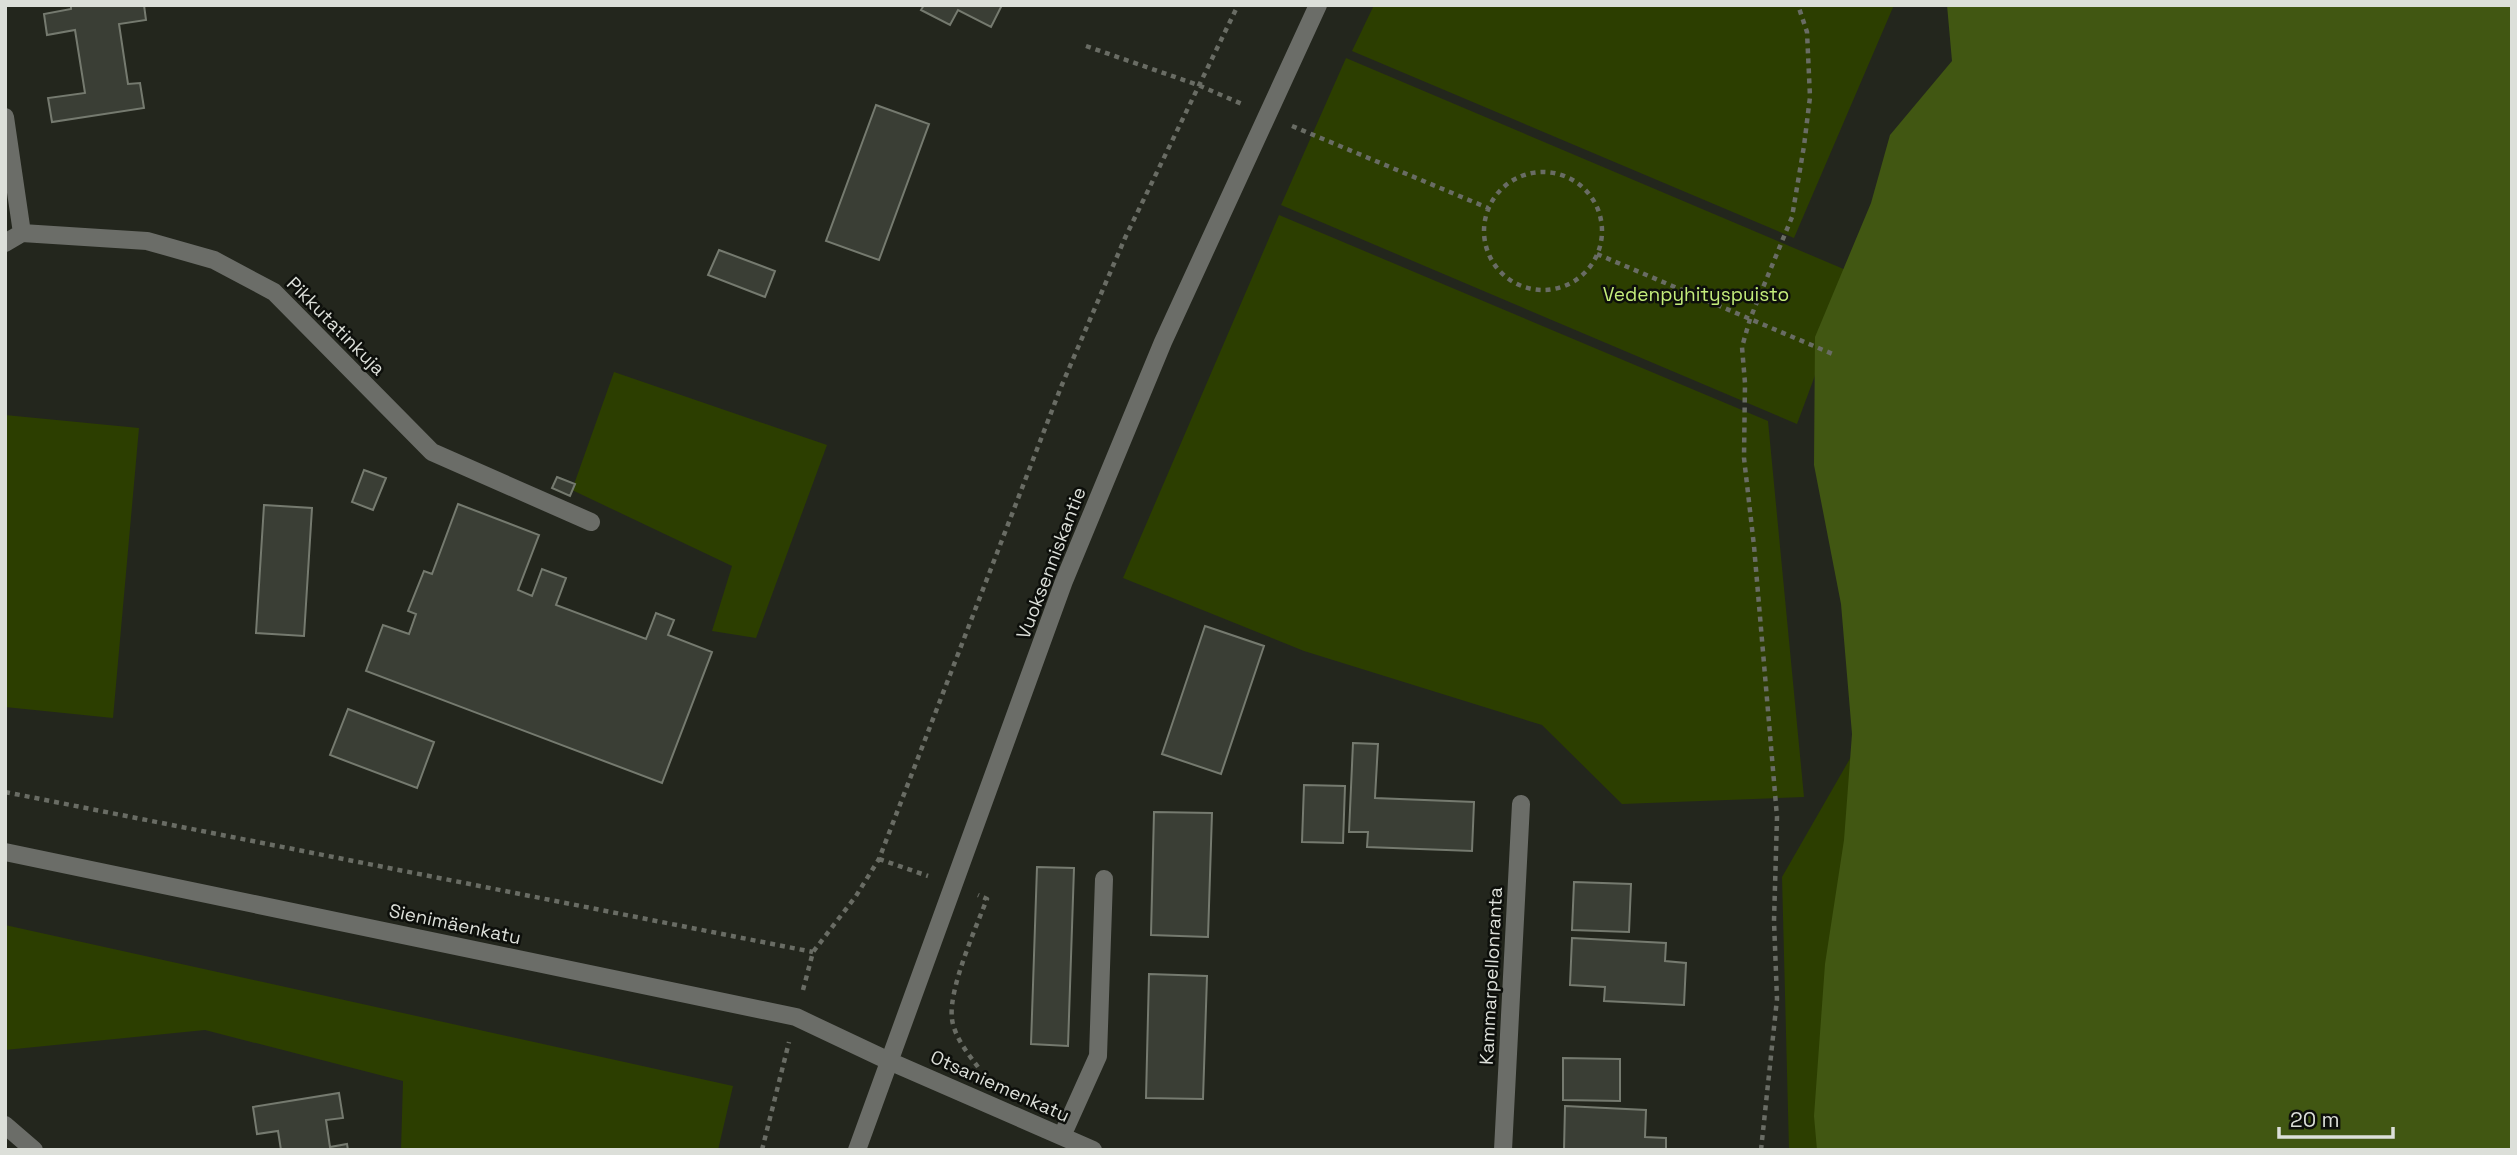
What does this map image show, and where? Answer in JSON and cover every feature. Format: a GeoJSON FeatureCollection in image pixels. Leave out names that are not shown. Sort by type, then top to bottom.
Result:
{"type":"FeatureCollection","features":[{"type":"Feature","properties":{"kind":"street","name":"Vuoksenniskantie"},"geometry":{"type":"LineString","coordinates":[[857,1150],[1064,581],[1163,342],[1318,5]]}},
{"type":"Feature","properties":{"kind":"street"},"geometry":{"type":"LineString","coordinates":[[5,117],[22,233],[5,243]]}},
{"type":"Feature","properties":{"kind":"street","name":"Pikkutatinkuja"},"geometry":{"type":"LineString","coordinates":[[22,233],[146,241],[214,260],[274,292],[432,452],[591,522]]}},
{"type":"Feature","properties":{"kind":"street","name":"Kammarpellonranta"},"geometry":{"type":"LineString","coordinates":[[1503,1150],[1521,804]]}},
{"type":"Feature","properties":{"kind":"street","name":"Sienimäenkatu"},"geometry":{"type":"LineString","coordinates":[[5,852],[796,1017],[889,1061]]}},
{"type":"Feature","properties":{"kind":"street"},"geometry":{"type":"LineString","coordinates":[[1062,1136],[1098,1056],[1104,879]]}},
{"type":"Feature","properties":{"kind":"street","name":"Otsaniemenkatu"},"geometry":{"type":"LineString","coordinates":[[889,1061],[1093,1150]]}},
{"type":"Feature","properties":{"kind":"street"},"geometry":{"type":"LineString","coordinates":[[5,1125],[34,1150]]}},
{"type":"Feature","properties":{"kind":"path"},"geometry":{"type":"LineString","coordinates":[[762,1150],[813,952],[856,897],[879,859],[1061,387],[1125,238],[1238,5]]}},
{"type":"Feature","properties":{"kind":"path"},"geometry":{"type":"LineString","coordinates":[[1761,1150],[1777,999],[1774,921],[1777,817],[1744,458],[1745,383],[1742,347],[1750,319],[1792,218],[1804,146],[1810,97],[1807,32],[1798,5]]}},
{"type":"Feature","properties":{"kind":"path"},"geometry":{"type":"LineString","coordinates":[[1086,46],[1241,104]]}},
{"type":"Feature","properties":{"kind":"path"},"geometry":{"type":"LineString","coordinates":[[1318,137],[1488,208]]}},
{"type":"Feature","properties":{"kind":"path"},"geometry":{"type":"LineString","coordinates":[[1548,173],[1566,177],[1581,187],[1594,201],[1600,218],[1602,237],[1597,254],[1586,272],[1569,284],[1549,290],[1529,289],[1510,281],[1495,267],[1486,249],[1483,228],[1488,208],[1498,193],[1512,181],[1529,174],[1548,173]]}},
{"type":"Feature","properties":{"kind":"path"},"geometry":{"type":"LineString","coordinates":[[1597,254],[1835,355]]}},
{"type":"Feature","properties":{"kind":"path"},"geometry":{"type":"LineString","coordinates":[[5,792],[813,952]]}},
{"type":"Feature","properties":{"kind":"path"},"geometry":{"type":"LineString","coordinates":[[879,859],[987,899],[956,985],[952,1019],[963,1048],[982,1073]]}},
{"type":"Feature","properties":{"kind":"green space"},"geometry":{"type":"Polygon","coordinates":[[[1374,5],[1894,5],[1794,238],[1352,51],[1374,5]]]}},
{"type":"Feature","properties":{"kind":"green space","name":"Vedenpyhityspuisto"},"geometry":{"type":"Polygon","coordinates":[[[1346,58],[1853,273],[1797,424],[1281,205],[1346,58]]]}},
{"type":"Feature","properties":{"kind":"green space"},"geometry":{"type":"Polygon","coordinates":[[[1279,215],[1768,421],[1804,797],[1622,804],[1542,725],[1304,651],[1123,578],[1279,215]]]}},
{"type":"Feature","properties":{"kind":"green space"},"geometry":{"type":"Polygon","coordinates":[[[614,372],[827,445],[756,638],[712,631],[732,566],[572,490],[614,372]]]}},
{"type":"Feature","properties":{"kind":"green space"},"geometry":{"type":"Polygon","coordinates":[[[5,415],[139,428],[113,718],[5,707],[5,415]]]}},
{"type":"Feature","properties":{"kind":"green space"},"geometry":{"type":"Polygon","coordinates":[[[1875,715],[1868,1150],[1789,1150],[1782,877],[1875,715]]]}},
{"type":"Feature","properties":{"kind":"green space"},"geometry":{"type":"Polygon","coordinates":[[[5,925],[733,1086],[718,1150],[401,1150],[403,1081],[205,1030],[5,1050],[5,925]]]}},
{"type":"Feature","properties":{"kind":"shaded area"},"geometry":{"type":"Polygon","coordinates":[[[1947,5],[2512,5],[2512,1150],[1817,1150],[1814,1116],[1825,964],[1844,840],[1852,734],[1841,604],[1814,465],[1815,337],[1871,203],[1890,135],[1952,61],[1947,5]]]}},
{"type":"Feature","properties":{"kind":"building"},"geometry":{"type":"Polygon","coordinates":[[[71,5],[144,5],[146,20],[119,24],[128,84],[140,83],[144,108],[52,122],[48,98],[85,93],[75,30],[47,35],[44,14],[71,9],[71,5]]]}},
{"type":"Feature","properties":{"kind":"building"},"geometry":{"type":"Polygon","coordinates":[[[924,5],[1002,5],[991,27],[958,10],[950,25],[921,10],[924,5]]]}},
{"type":"Feature","properties":{"kind":"building"},"geometry":{"type":"Polygon","coordinates":[[[876,105],[929,124],[879,260],[826,241],[876,105]]]}},
{"type":"Feature","properties":{"kind":"building"},"geometry":{"type":"Polygon","coordinates":[[[719,250],[775,271],[765,297],[708,275],[719,250]]]}},
{"type":"Feature","properties":{"kind":"building"},"geometry":{"type":"Polygon","coordinates":[[[364,470],[386,478],[373,510],[352,502],[364,470]]]}},
{"type":"Feature","properties":{"kind":"building"},"geometry":{"type":"Polygon","coordinates":[[[557,477],[575,484],[570,496],[552,488],[557,477]]]}},
{"type":"Feature","properties":{"kind":"building"},"geometry":{"type":"Polygon","coordinates":[[[458,504],[539,535],[518,590],[532,596],[542,569],[566,578],[556,605],[646,639],[656,613],[674,620],[668,635],[712,652],[662,783],[366,671],[383,625],[409,634],[416,614],[408,611],[424,571],[432,574],[458,504]]]}},
{"type":"Feature","properties":{"kind":"building"},"geometry":{"type":"Polygon","coordinates":[[[264,505],[312,508],[304,636],[256,633],[264,505]]]}},
{"type":"Feature","properties":{"kind":"building"},"geometry":{"type":"Polygon","coordinates":[[[1205,626],[1264,646],[1221,774],[1162,754],[1205,626]]]}},
{"type":"Feature","properties":{"kind":"building"},"geometry":{"type":"Polygon","coordinates":[[[348,709],[434,742],[417,788],[330,755],[348,709]]]}},
{"type":"Feature","properties":{"kind":"building"},"geometry":{"type":"Polygon","coordinates":[[[1353,743],[1378,744],[1375,798],[1474,802],[1472,851],[1367,847],[1368,832],[1349,832],[1353,743]]]}},
{"type":"Feature","properties":{"kind":"building"},"geometry":{"type":"Polygon","coordinates":[[[1304,785],[1345,786],[1343,843],[1302,842],[1304,785]]]}},
{"type":"Feature","properties":{"kind":"building"},"geometry":{"type":"Polygon","coordinates":[[[1154,812],[1212,813],[1208,937],[1151,935],[1154,812]]]}},
{"type":"Feature","properties":{"kind":"building"},"geometry":{"type":"Polygon","coordinates":[[[1037,867],[1074,868],[1068,1046],[1031,1044],[1037,867]]]}},
{"type":"Feature","properties":{"kind":"building"},"geometry":{"type":"Polygon","coordinates":[[[1574,882],[1631,884],[1629,932],[1572,930],[1574,882]]]}},
{"type":"Feature","properties":{"kind":"building"},"geometry":{"type":"Polygon","coordinates":[[[1572,938],[1666,943],[1665,961],[1686,963],[1684,1005],[1604,1001],[1605,987],[1570,985],[1572,938]]]}},
{"type":"Feature","properties":{"kind":"building"},"geometry":{"type":"Polygon","coordinates":[[[1149,974],[1207,976],[1203,1099],[1146,1098],[1149,974]]]}},
{"type":"Feature","properties":{"kind":"building"},"geometry":{"type":"Polygon","coordinates":[[[1563,1058],[1620,1059],[1620,1101],[1563,1100],[1563,1058]]]}},
{"type":"Feature","properties":{"kind":"building"},"geometry":{"type":"Polygon","coordinates":[[[339,1093],[343,1118],[326,1120],[330,1147],[347,1144],[348,1150],[281,1150],[278,1131],[257,1134],[253,1107],[339,1093]]]}},
{"type":"Feature","properties":{"kind":"building"},"geometry":{"type":"Polygon","coordinates":[[[1565,1106],[1646,1110],[1645,1137],[1666,1138],[1666,1150],[1564,1150],[1565,1106]]]}}]}
